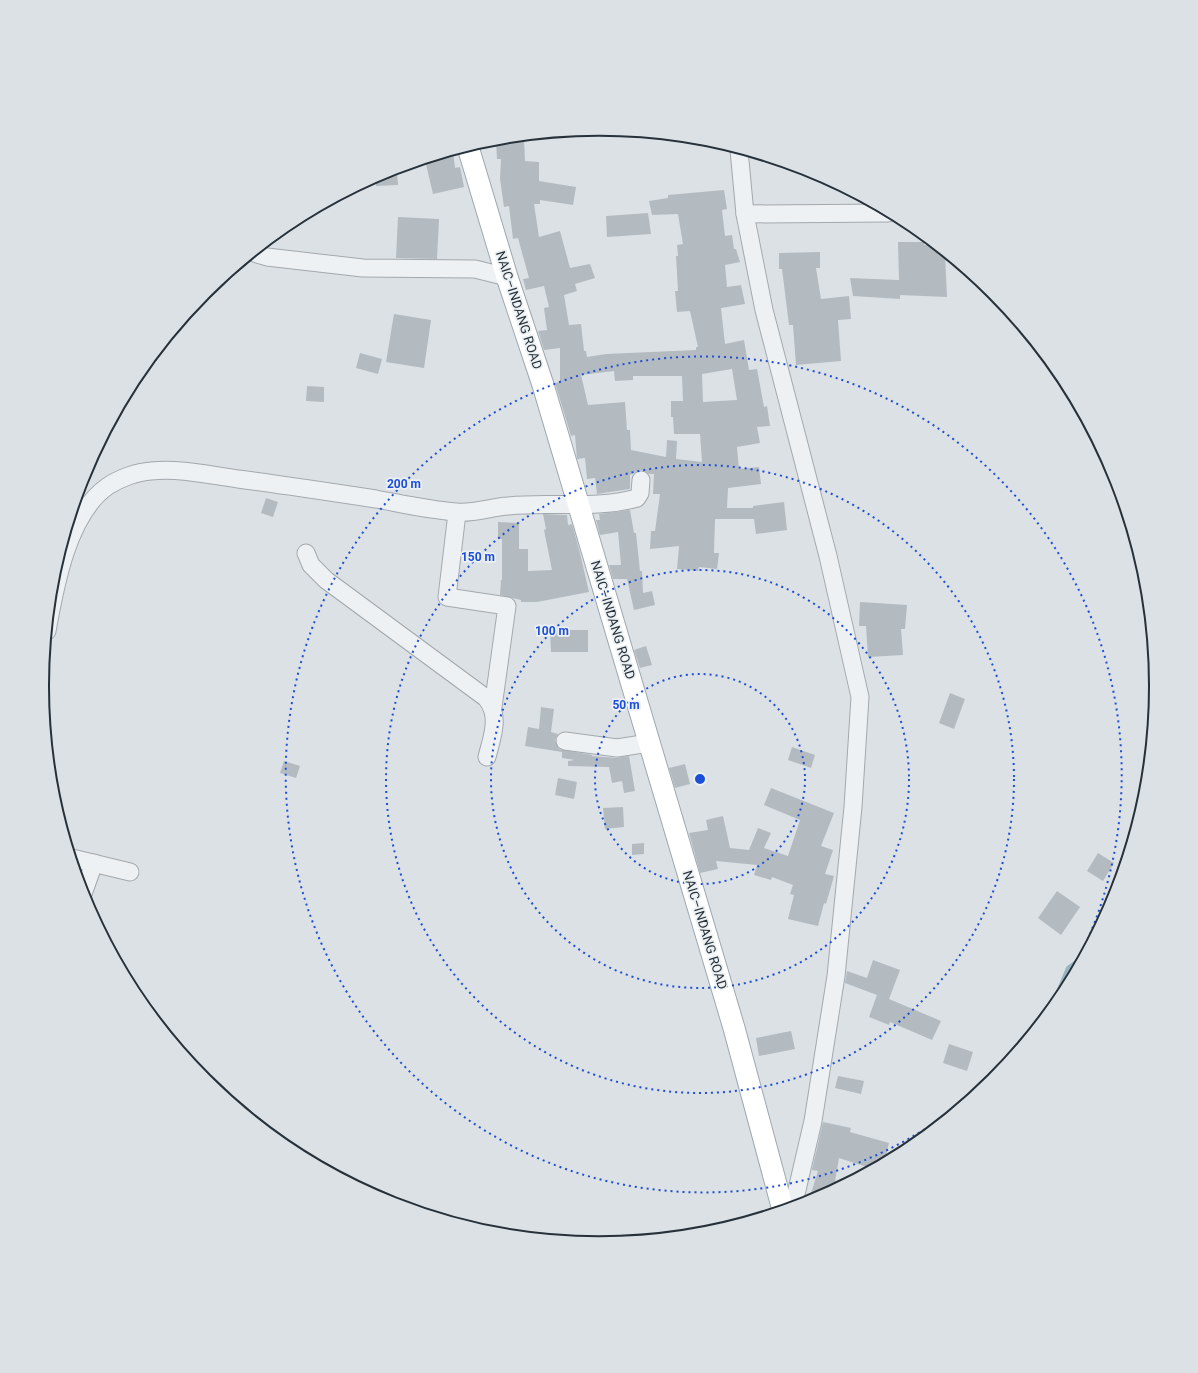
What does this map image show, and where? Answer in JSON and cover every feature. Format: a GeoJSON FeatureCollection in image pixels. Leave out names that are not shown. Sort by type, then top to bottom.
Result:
{"type":"FeatureCollection","features":[{"type":"Feature","properties":{"kind":"main road","name":"NAIC–INDANG ROAD"},"geometry":{"type":"LineString","coordinates":[[470,152],[543,385],[734,1028],[783,1205]]}},
{"type":"Feature","properties":{"kind":"street"},"geometry":{"type":"LineString","coordinates":[[739,155],[745,214],[764,310],[828,556],[860,697],[853,807],[836,976],[813,1121],[795,1200]]}},
{"type":"Feature","properties":{"kind":"street"},"geometry":{"type":"LineString","coordinates":[[745,214],[878,212]]}},
{"type":"Feature","properties":{"kind":"street"},"geometry":{"type":"LineString","coordinates":[[259,254],[267,257],[363,268],[475,269],[508,277]]}},
{"type":"Feature","properties":{"kind":"street"},"geometry":{"type":"LineString","coordinates":[[64,562],[79,521],[87,507],[102,490],[118,481],[137,474],[162,470],[189,472],[313,489],[457,513],[509,505],[578,504],[628,501],[637,498],[640,493],[641,480]]}},
{"type":"Feature","properties":{"kind":"street"},"geometry":{"type":"LineString","coordinates":[[457,513],[446,597],[507,606],[493,707],[495,723],[487,757]]}},
{"type":"Feature","properties":{"kind":"street"},"geometry":{"type":"LineString","coordinates":[[306,553],[311,565],[326,580],[486,698],[493,707]]}},
{"type":"Feature","properties":{"kind":"street"},"geometry":{"type":"LineString","coordinates":[[565,741],[616,748],[649,743]]}},
{"type":"Feature","properties":{"kind":"street"},"geometry":{"type":"LineString","coordinates":[[77,859],[130,872]]}},
{"type":"Feature","properties":{"kind":"street"},"geometry":{"type":"LineString","coordinates":[[86,885],[94,863]]}},
{"type":"Feature","properties":{"kind":"building"},"geometry":{"type":"Polygon","coordinates":[[[524,142],[525,161],[539,162],[539,181],[576,187],[573,205],[540,200],[540,204],[534,204],[539,237],[560,231],[570,268],[590,264],[595,278],[575,284],[577,291],[564,295],[569,325],[581,324],[584,351],[586,351],[587,357],[606,354],[696,350],[696,347],[698,347],[690,311],[677,312],[675,291],[678,291],[676,256],[678,256],[677,245],[683,244],[678,214],[652,215],[649,201],[668,198],[668,195],[724,190],[727,209],[722,210],[725,236],[732,235],[734,249],[736,249],[740,262],[725,265],[727,287],[741,285],[745,304],[721,308],[725,344],[744,340],[749,370],[757,369],[764,407],[767,406],[770,426],[757,427],[760,443],[737,447],[739,469],[759,467],[761,484],[728,488],[727,508],[753,508],[753,506],[784,502],[787,530],[756,534],[754,519],[715,519],[714,553],[719,553],[717,569],[699,567],[698,571],[677,569],[679,546],[650,549],[651,531],[655,531],[660,494],[653,494],[654,474],[649,474],[642,470],[637,471],[630,475],[630,489],[597,494],[595,478],[587,479],[585,458],[577,459],[575,435],[571,436],[555,383],[560,382],[560,348],[544,350],[538,331],[547,330],[544,308],[549,307],[544,286],[526,290],[523,279],[529,278],[518,238],[513,239],[509,206],[504,207],[500,179],[501,159],[497,159],[496,146],[524,142]],[[732,369],[702,374],[703,402],[737,400],[732,369]],[[614,371],[581,375],[588,405],[625,402],[627,430],[630,430],[631,450],[666,457],[667,440],[677,441],[676,459],[702,462],[700,434],[674,434],[673,417],[671,417],[671,401],[683,401],[682,376],[633,376],[633,380],[615,381],[614,371]]]}},
{"type":"Feature","properties":{"kind":"building"},"geometry":{"type":"Polygon","coordinates":[[[454,156],[455,168],[460,167],[464,187],[433,194],[426,165],[454,156]]]}},
{"type":"Feature","properties":{"kind":"building"},"geometry":{"type":"Polygon","coordinates":[[[397,175],[398,185],[376,186],[376,184],[397,175]]]}},
{"type":"Feature","properties":{"kind":"building"},"geometry":{"type":"Polygon","coordinates":[[[648,213],[651,234],[607,237],[606,216],[648,213]]]}},
{"type":"Feature","properties":{"kind":"building"},"geometry":{"type":"Polygon","coordinates":[[[398,217],[439,219],[437,259],[396,258],[398,217]]]}},
{"type":"Feature","properties":{"kind":"building"},"geometry":{"type":"Polygon","coordinates":[[[898,242],[923,242],[924,245],[927,245],[945,259],[947,297],[900,295],[900,299],[853,296],[850,278],[899,280],[898,242]]]}},
{"type":"Feature","properties":{"kind":"building"},"geometry":{"type":"Polygon","coordinates":[[[820,252],[820,268],[816,268],[821,299],[849,296],[851,319],[838,320],[841,361],[796,365],[793,325],[789,325],[782,269],[779,269],[779,253],[820,252]]]}},
{"type":"Feature","properties":{"kind":"building"},"geometry":{"type":"Polygon","coordinates":[[[394,314],[431,320],[424,368],[386,362],[394,314]]]}},
{"type":"Feature","properties":{"kind":"building"},"geometry":{"type":"Polygon","coordinates":[[[360,353],[382,359],[378,374],[356,368],[360,353]]]}},
{"type":"Feature","properties":{"kind":"building"},"geometry":{"type":"Polygon","coordinates":[[[307,386],[324,387],[324,402],[306,401],[307,386]]]}},
{"type":"Feature","properties":{"kind":"building"},"geometry":{"type":"Polygon","coordinates":[[[266,498],[278,502],[273,517],[261,513],[266,498]]]}},
{"type":"Feature","properties":{"kind":"building"},"geometry":{"type":"Polygon","coordinates":[[[630,510],[634,533],[636,533],[640,571],[642,571],[643,593],[652,591],[655,605],[634,610],[627,579],[613,579],[609,565],[621,565],[618,532],[600,535],[596,520],[600,520],[599,514],[630,510]]]}},
{"type":"Feature","properties":{"kind":"building"},"geometry":{"type":"Polygon","coordinates":[[[543,514],[567,515],[568,525],[572,524],[589,592],[537,602],[521,602],[521,600],[500,595],[502,580],[502,539],[498,539],[498,522],[519,523],[519,549],[528,549],[528,571],[552,570],[544,530],[546,529],[543,514]]]}},
{"type":"Feature","properties":{"kind":"building"},"geometry":{"type":"Polygon","coordinates":[[[860,602],[907,605],[905,629],[901,629],[903,655],[868,657],[866,626],[859,626],[860,602]]]}},
{"type":"Feature","properties":{"kind":"building"},"geometry":{"type":"Polygon","coordinates":[[[550,630],[588,630],[588,652],[551,652],[550,630]]]}},
{"type":"Feature","properties":{"kind":"building"},"geometry":{"type":"Polygon","coordinates":[[[646,646],[652,665],[640,668],[634,650],[646,646]]]}},
{"type":"Feature","properties":{"kind":"building"},"geometry":{"type":"Polygon","coordinates":[[[950,693],[965,699],[954,729],[939,723],[950,693]]]}},
{"type":"Feature","properties":{"kind":"building"},"geometry":{"type":"Polygon","coordinates":[[[541,707],[554,709],[551,732],[558,734],[555,740],[559,749],[592,756],[616,758],[629,756],[635,791],[624,793],[622,781],[612,783],[609,767],[568,766],[568,761],[575,760],[562,758],[562,752],[525,746],[528,727],[539,729],[541,707]]]}},
{"type":"Feature","properties":{"kind":"building"},"geometry":{"type":"Polygon","coordinates":[[[792,747],[815,755],[811,768],[788,760],[792,747]]]}},
{"type":"Feature","properties":{"kind":"building"},"geometry":{"type":"Polygon","coordinates":[[[284,761],[300,766],[296,778],[280,773],[284,761]]]}},
{"type":"Feature","properties":{"kind":"building"},"geometry":{"type":"Polygon","coordinates":[[[685,764],[690,784],[675,788],[669,768],[685,764]]]}},
{"type":"Feature","properties":{"kind":"building"},"geometry":{"type":"Polygon","coordinates":[[[558,778],[577,782],[574,799],[555,795],[558,778]]]}},
{"type":"Feature","properties":{"kind":"building"},"geometry":{"type":"Polygon","coordinates":[[[771,788],[834,813],[821,846],[833,850],[825,874],[834,876],[826,904],[824,903],[818,926],[788,919],[794,895],[790,894],[793,885],[772,877],[771,880],[754,875],[757,865],[716,861],[718,869],[700,873],[689,833],[708,830],[706,820],[723,816],[730,848],[749,850],[758,828],[771,833],[764,848],[788,856],[800,820],[764,805],[771,788]]]}},
{"type":"Feature","properties":{"kind":"building"},"geometry":{"type":"Polygon","coordinates":[[[623,807],[624,827],[605,829],[603,808],[623,807]]]}},
{"type":"Feature","properties":{"kind":"building"},"geometry":{"type":"Polygon","coordinates":[[[644,843],[644,854],[632,855],[632,844],[644,843]]]}},
{"type":"Feature","properties":{"kind":"building"},"geometry":{"type":"Polygon","coordinates":[[[1098,853],[1114,863],[1103,881],[1087,871],[1098,853]]]}},
{"type":"Feature","properties":{"kind":"building"},"geometry":{"type":"Polygon","coordinates":[[[1057,891],[1080,907],[1061,935],[1038,918],[1057,891]]]}},
{"type":"Feature","properties":{"kind":"building"},"geometry":{"type":"Polygon","coordinates":[[[873,960],[900,970],[889,999],[941,1021],[932,1040],[890,1022],[889,1025],[869,1017],[877,995],[845,983],[847,971],[867,978],[873,960]]]}},
{"type":"Feature","properties":{"kind":"building"},"geometry":{"type":"Polygon","coordinates":[[[791,1031],[795,1049],[759,1056],[756,1038],[791,1031]]]}},
{"type":"Feature","properties":{"kind":"building"},"geometry":{"type":"Polygon","coordinates":[[[949,1044],[973,1052],[967,1071],[943,1063],[949,1044]]]}},
{"type":"Feature","properties":{"kind":"building"},"geometry":{"type":"Polygon","coordinates":[[[838,1076],[864,1081],[861,1094],[835,1088],[838,1076]]]}},
{"type":"Feature","properties":{"kind":"building"},"geometry":{"type":"Polygon","coordinates":[[[823,1122],[851,1128],[850,1132],[889,1143],[886,1156],[867,1167],[839,1158],[835,1181],[838,1182],[811,1194],[818,1171],[812,1170],[823,1122]]]}},
{"type":"Feature","properties":{"kind":"waterway"},"geometry":{"type":"LineString","coordinates":[[1062,983],[1068,968],[1074,964]]}}]}
